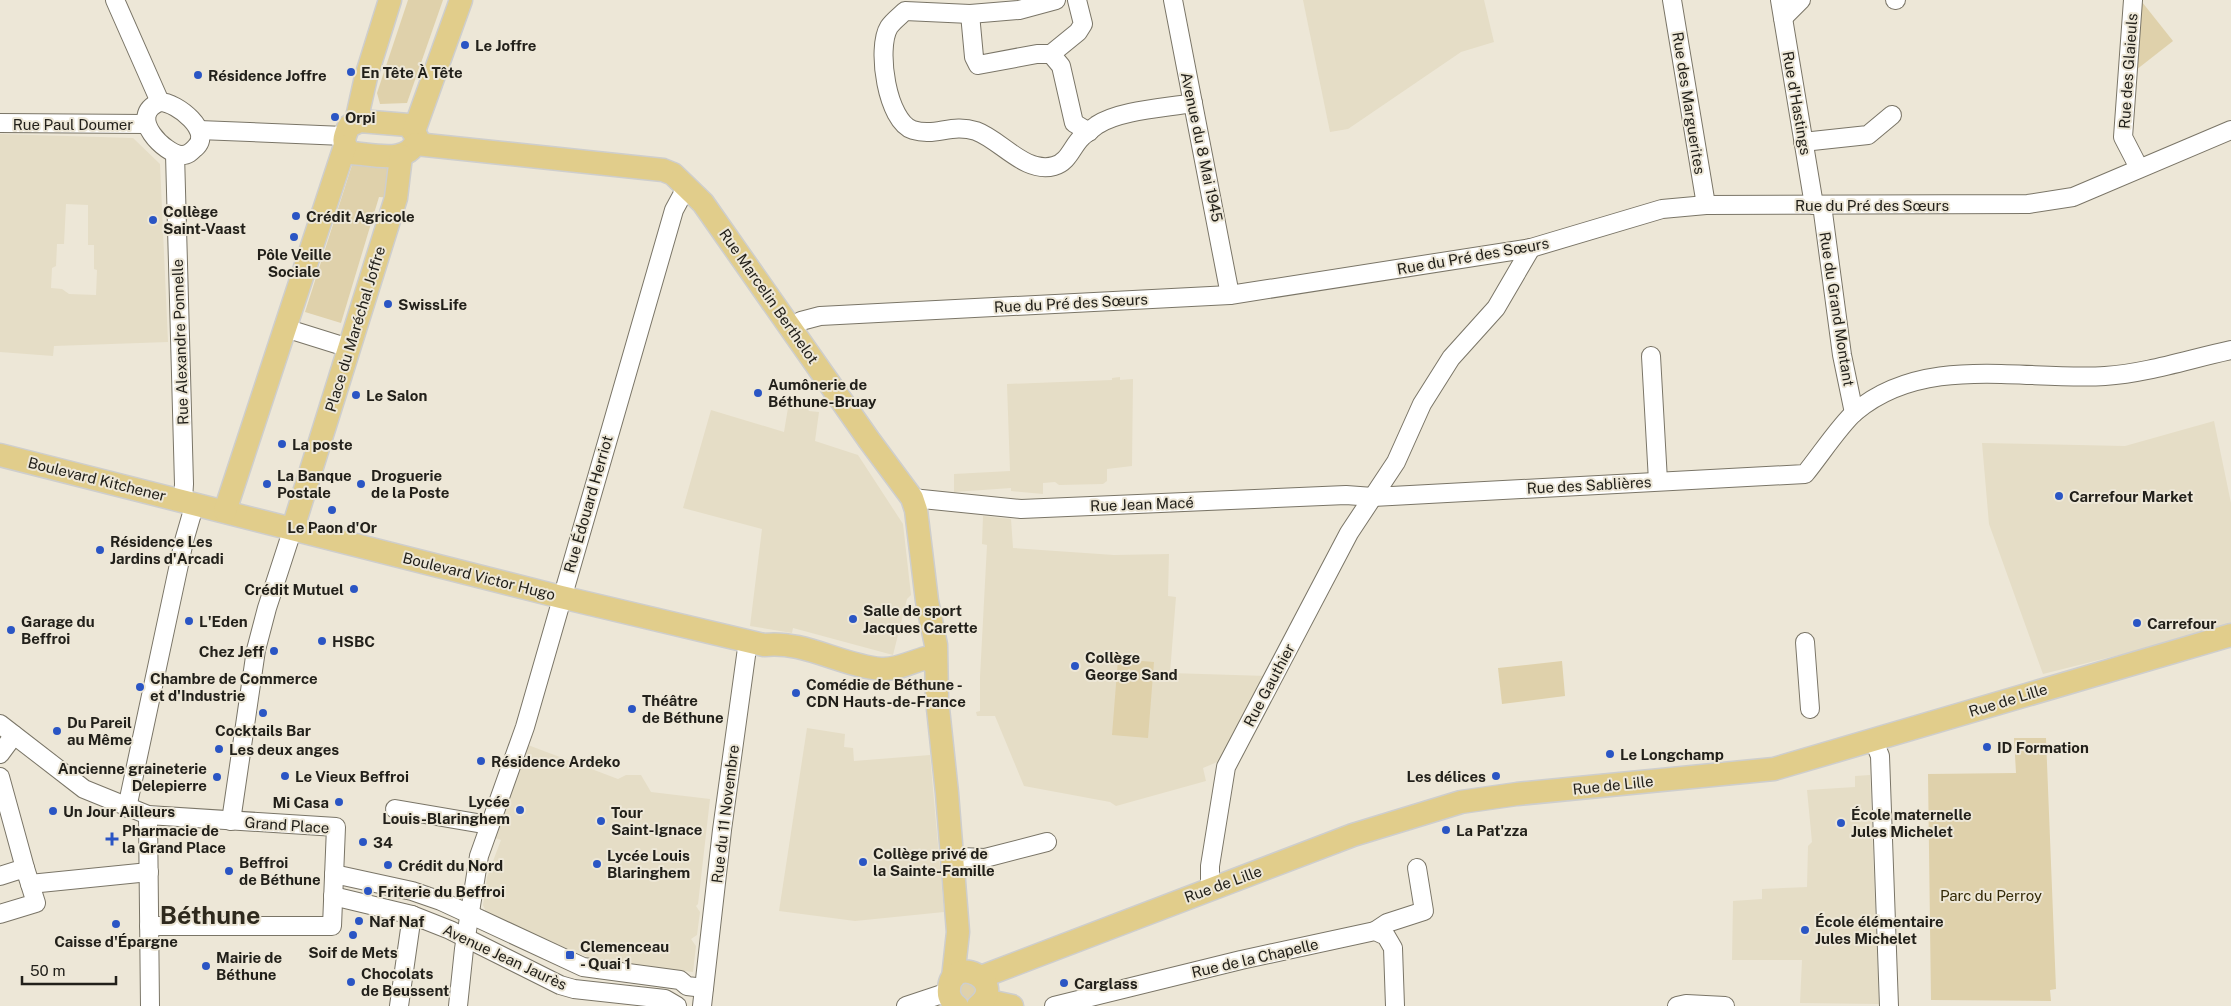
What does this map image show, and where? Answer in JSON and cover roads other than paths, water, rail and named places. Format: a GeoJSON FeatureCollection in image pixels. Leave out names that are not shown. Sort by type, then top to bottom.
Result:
{"type":"FeatureCollection","features":[{"type":"Feature","properties":{"kind":"main road"},"geometry":{"type":"LineString","coordinates":[[224,511],[348,135],[390,0]]}},
{"type":"Feature","properties":{"kind":"main road","name":"Place du Maréchal Joffre"},"geometry":{"type":"LineString","coordinates":[[293,528],[398,190],[410,144],[461,0]]}},
{"type":"Feature","properties":{"kind":"main road"},"geometry":{"type":"LineString","coordinates":[[408,125],[410,144],[351,153],[348,135],[408,125]]}},
{"type":"Feature","properties":{"kind":"main road","name":"Rue Marcelin Berthelot"},"geometry":{"type":"LineString","coordinates":[[410,144],[663,170],[673,174],[687,186],[703,203],[868,440],[912,498],[919,523],[926,614],[924,667]]}},
{"type":"Feature","properties":{"kind":"main road","name":"Boulevard Kitchener"},"geometry":{"type":"LineString","coordinates":[[0,455],[189,501]]}},
{"type":"Feature","properties":{"kind":"main road","name":"Boulevard Victor Hugo"},"geometry":{"type":"LineString","coordinates":[[189,501],[561,597],[756,643],[778,643],[852,664],[882,669],[924,667]]}},
{"type":"Feature","properties":{"kind":"main road","name":"Rue de Lille"},"geometry":{"type":"LineString","coordinates":[[988,993],[1006,968],[1210,888],[1353,835],[1461,802],[1517,794],[1774,769],[2231,635]]}},
{"type":"Feature","properties":{"kind":"main road"},"geometry":{"type":"LineString","coordinates":[[924,667],[937,700],[947,793],[958,932],[950,996]]}},
{"type":"Feature","properties":{"kind":"main road"},"geometry":{"type":"LineString","coordinates":[[957,949],[988,993]]}},
{"type":"Feature","properties":{"kind":"main road"},"geometry":{"type":"LineString","coordinates":[[950,996],[961,972],[988,993]]}},
{"type":"Feature","properties":{"kind":"street"},"geometry":{"type":"LineString","coordinates":[[115,0],[160,102]]}},
{"type":"Feature","properties":{"kind":"street"},"geometry":{"type":"LineString","coordinates":[[1056,0],[1018,10],[970,14],[905,11],[888,28],[882,61],[887,91],[897,115],[912,130],[933,133],[957,127],[977,132],[1036,166],[1055,166],[1071,154],[1081,137],[1099,124],[1120,116],[1193,103]]}},
{"type":"Feature","properties":{"kind":"street"},"geometry":{"type":"LineString","coordinates":[[970,14],[974,57],[978,65],[1037,54],[1051,54],[1078,32],[1083,24],[1077,0]]}},
{"type":"Feature","properties":{"kind":"street","name":"Avenue du 8 Mai 1945"},"geometry":{"type":"LineString","coordinates":[[1173,0],[1230,295]]}},
{"type":"Feature","properties":{"kind":"street","name":"Rue des Marguerites"},"geometry":{"type":"LineString","coordinates":[[1672,0],[1706,205]]}},
{"type":"Feature","properties":{"kind":"street","name":"Rue d'Hastings"},"geometry":{"type":"LineString","coordinates":[[1780,0],[1803,142],[1818,205]]}},
{"type":"Feature","properties":{"kind":"street"},"geometry":{"type":"LineString","coordinates":[[1782,18],[1801,0]]}},
{"type":"Feature","properties":{"kind":"street","name":"Rue des Glaieuls"},"geometry":{"type":"LineString","coordinates":[[2133,0],[2122,137],[2139,168]]}},
{"type":"Feature","properties":{"kind":"street"},"geometry":{"type":"LineString","coordinates":[[1051,54],[1061,66],[1074,123],[1089,132]]}},
{"type":"Feature","properties":{"kind":"street"},"geometry":{"type":"LineString","coordinates":[[200,130],[198,146],[190,154],[175,154],[151,133],[146,124],[148,111],[160,102],[175,105],[200,130],[348,135]]}},
{"type":"Feature","properties":{"kind":"street"},"geometry":{"type":"LineString","coordinates":[[1803,142],[1868,136],[1892,114]]}},
{"type":"Feature","properties":{"kind":"street","name":"Rue Paul Doumer"},"geometry":{"type":"LineString","coordinates":[[0,123],[146,124]]}},
{"type":"Feature","properties":{"kind":"street","name":"Rue du Pré des Sœurs"},"geometry":{"type":"LineString","coordinates":[[793,330],[801,321],[820,316],[1230,295],[1531,248],[1662,210],[1706,205],[2028,204],[2073,197],[2231,130]]}},
{"type":"Feature","properties":{"kind":"street","name":"Rue Alexandre Ponnelle"},"geometry":{"type":"LineString","coordinates":[[127,808],[184,541],[189,501],[184,484],[175,154]]}},
{"type":"Feature","properties":{"kind":"street","name":"Rue Édouard Herriot"},"geometry":{"type":"LineString","coordinates":[[458,1006],[479,856],[525,727],[674,210],[687,186]]}},
{"type":"Feature","properties":{"kind":"street","name":"Rue du Grand Montant"},"geometry":{"type":"LineString","coordinates":[[1818,205],[1842,354],[1854,413]]}},
{"type":"Feature","properties":{"kind":"street","name":"Rue Gauthier"},"geometry":{"type":"LineString","coordinates":[[1210,888],[1210,866],[1226,767],[1349,533],[1396,462],[1422,404],[1450,358],[1496,308],[1531,248]]}},
{"type":"Feature","properties":{"kind":"street"},"geometry":{"type":"LineString","coordinates":[[285,328],[349,348]]}},
{"type":"Feature","properties":{"kind":"street"},"geometry":{"type":"LineString","coordinates":[[1854,413],[1876,397],[1903,385],[1952,375],[1979,373],[2103,376],[2136,373],[2231,350]]}},
{"type":"Feature","properties":{"kind":"street"},"geometry":{"type":"LineString","coordinates":[[1650,356],[1658,481]]}},
{"type":"Feature","properties":{"kind":"street","name":"Rue des Sablières"},"geometry":{"type":"LineString","coordinates":[[1373,497],[1805,474],[1854,413]]}},
{"type":"Feature","properties":{"kind":"street","name":"Rue Jean Macé"},"geometry":{"type":"LineString","coordinates":[[912,498],[1021,509],[1346,495],[1373,497]]}},
{"type":"Feature","properties":{"kind":"street"},"geometry":{"type":"LineString","coordinates":[[230,821],[256,650],[267,608],[293,528]]}},
{"type":"Feature","properties":{"kind":"street"},"geometry":{"type":"LineString","coordinates":[[1805,642],[1810,709]]}},
{"type":"Feature","properties":{"kind":"street","name":"Rue du 11 Novembre"},"geometry":{"type":"LineString","coordinates":[[702,1006],[696,987],[756,643]]}},
{"type":"Feature","properties":{"kind":"street","name":"Grand Place"},"geometry":{"type":"LineString","coordinates":[[0,724],[84,789],[148,815],[336,827],[332,926],[149,926]]}},
{"type":"Feature","properties":{"kind":"street"},"geometry":{"type":"LineString","coordinates":[[0,754],[14,735]]}},
{"type":"Feature","properties":{"kind":"street"},"geometry":{"type":"LineString","coordinates":[[1874,741],[1880,756],[1889,1006]]}},
{"type":"Feature","properties":{"kind":"street"},"geometry":{"type":"LineString","coordinates":[[0,777],[36,903],[0,914]]}},
{"type":"Feature","properties":{"kind":"street"},"geometry":{"type":"LineString","coordinates":[[395,809],[490,824]]}},
{"type":"Feature","properties":{"kind":"street"},"geometry":{"type":"LineString","coordinates":[[148,815],[150,1006]]}},
{"type":"Feature","properties":{"kind":"street"},"geometry":{"type":"LineString","coordinates":[[952,860],[961,857],[985,858],[1047,842]]}},
{"type":"Feature","properties":{"kind":"street","name":"Rue de la Chapelle"},"geometry":{"type":"LineString","coordinates":[[1054,1006],[1242,960],[1375,931],[1387,923],[1424,911],[1417,868]]}},
{"type":"Feature","properties":{"kind":"street"},"geometry":{"type":"LineString","coordinates":[[0,876],[149,872]]}},
{"type":"Feature","properties":{"kind":"street","name":"Avenue Jean Jaurès"},"geometry":{"type":"LineString","coordinates":[[334,874],[412,891],[471,915],[557,957],[583,967],[680,980],[696,987]]}},
{"type":"Feature","properties":{"kind":"street","name":"Avenue Jean Jaurès"},"geometry":{"type":"LineString","coordinates":[[333,896],[412,915],[450,930],[466,940],[546,979],[574,989],[665,999],[677,1006]]}},
{"type":"Feature","properties":{"kind":"street"},"geometry":{"type":"LineString","coordinates":[[399,1006],[412,915]]}},
{"type":"Feature","properties":{"kind":"street"},"geometry":{"type":"LineString","coordinates":[[1375,931],[1386,936],[1393,948],[1395,1006]]}},
{"type":"Feature","properties":{"kind":"street"},"geometry":{"type":"LineString","coordinates":[[546,979],[556,971],[557,957]]}},
{"type":"Feature","properties":{"kind":"street"},"geometry":{"type":"LineString","coordinates":[[906,1006],[950,996]]}},
{"type":"Feature","properties":{"kind":"street"},"geometry":{"type":"LineString","coordinates":[[1677,1006],[1686,1004],[1725,1006]]}},
{"type":"Feature","properties":{"kind":"place","name":"Le Joffre"},"geometry":{"type":"Point","coordinates":[465,45]}},
{"type":"Feature","properties":{"kind":"place","name":"En Tête À Tête"},"geometry":{"type":"Point","coordinates":[351,72]}},
{"type":"Feature","properties":{"kind":"place","name":"Résidence Joffre"},"geometry":{"type":"Point","coordinates":[198,75]}},
{"type":"Feature","properties":{"kind":"place","name":"Orpi"},"geometry":{"type":"Point","coordinates":[335,117]}},
{"type":"Feature","properties":{"kind":"place","name":"Crédit Agricole"},"geometry":{"type":"Point","coordinates":[296,216]}},
{"type":"Feature","properties":{"kind":"place","name":"Collège Saint-Vaast"},"geometry":{"type":"Point","coordinates":[153,220]}},
{"type":"Feature","properties":{"kind":"place","name":"Pôle Veille Sociale"},"geometry":{"type":"Point","coordinates":[294,237]}},
{"type":"Feature","properties":{"kind":"place","name":"SwissLife"},"geometry":{"type":"Point","coordinates":[388,304]}},
{"type":"Feature","properties":{"kind":"place","name":"Aumônerie de Béthune-Bruay"},"geometry":{"type":"Point","coordinates":[758,393]}},
{"type":"Feature","properties":{"kind":"place","name":"Le Salon"},"geometry":{"type":"Point","coordinates":[356,395]}},
{"type":"Feature","properties":{"kind":"place","name":"La poste"},"geometry":{"type":"Point","coordinates":[282,444]}},
{"type":"Feature","properties":{"kind":"place","name":"La Banque Postale"},"geometry":{"type":"Point","coordinates":[267,484]}},
{"type":"Feature","properties":{"kind":"place","name":"Droguerie de la Poste"},"geometry":{"type":"Point","coordinates":[361,484]}},
{"type":"Feature","properties":{"kind":"place","name":"Carrefour Market"},"geometry":{"type":"Point","coordinates":[2059,496]}},
{"type":"Feature","properties":{"kind":"place","name":"Le Paon d'Or"},"geometry":{"type":"Point","coordinates":[332,510]}},
{"type":"Feature","properties":{"kind":"place","name":"Résidence Les Jardins d'Arcadi"},"geometry":{"type":"Point","coordinates":[100,550]}},
{"type":"Feature","properties":{"kind":"place","name":"Crédit Mutuel"},"geometry":{"type":"Point","coordinates":[354,589]}},
{"type":"Feature","properties":{"kind":"place","name":"Salle de sport Jacques Carette"},"geometry":{"type":"Point","coordinates":[853,619]}},
{"type":"Feature","properties":{"kind":"place","name":"L'Eden"},"geometry":{"type":"Point","coordinates":[189,621]}},
{"type":"Feature","properties":{"kind":"place","name":"Carrefour"},"geometry":{"type":"Point","coordinates":[2137,623]}},
{"type":"Feature","properties":{"kind":"place","name":"Garage du Beffroi"},"geometry":{"type":"Point","coordinates":[11,630]}},
{"type":"Feature","properties":{"kind":"place","name":"HSBC"},"geometry":{"type":"Point","coordinates":[322,641]}},
{"type":"Feature","properties":{"kind":"place","name":"Chez Jeff"},"geometry":{"type":"Point","coordinates":[274,651]}},
{"type":"Feature","properties":{"kind":"place","name":"Collège George Sand"},"geometry":{"type":"Point","coordinates":[1075,666]}},
{"type":"Feature","properties":{"kind":"place","name":"Chambre de Commerce et d'Industrie"},"geometry":{"type":"Point","coordinates":[140,687]}},
{"type":"Feature","properties":{"kind":"place","name":"Comédie de Béthune - CDN Hauts-de-France"},"geometry":{"type":"Point","coordinates":[796,693]}},
{"type":"Feature","properties":{"kind":"place","name":"Théâtre de Béthune"},"geometry":{"type":"Point","coordinates":[632,709]}},
{"type":"Feature","properties":{"kind":"place","name":"Cocktails Bar"},"geometry":{"type":"Point","coordinates":[263,713]}},
{"type":"Feature","properties":{"kind":"place","name":"Du Pareil au Même"},"geometry":{"type":"Point","coordinates":[57,731]}},
{"type":"Feature","properties":{"kind":"place","name":"ID Formation"},"geometry":{"type":"Point","coordinates":[1987,747]}},
{"type":"Feature","properties":{"kind":"place","name":"Les deux anges"},"geometry":{"type":"Point","coordinates":[219,749]}},
{"type":"Feature","properties":{"kind":"place","name":"Le Longchamp"},"geometry":{"type":"Point","coordinates":[1610,754]}},
{"type":"Feature","properties":{"kind":"place","name":"Résidence Ardeko"},"geometry":{"type":"Point","coordinates":[481,761]}},
{"type":"Feature","properties":{"kind":"place","name":"Le Vieux Beffroi"},"geometry":{"type":"Point","coordinates":[285,776]}},
{"type":"Feature","properties":{"kind":"place","name":"Les délices"},"geometry":{"type":"Point","coordinates":[1496,776]}},
{"type":"Feature","properties":{"kind":"place","name":"Ancienne graineterie Delepierre"},"geometry":{"type":"Point","coordinates":[217,777]}},
{"type":"Feature","properties":{"kind":"place","name":"Mi Casa"},"geometry":{"type":"Point","coordinates":[339,802]}},
{"type":"Feature","properties":{"kind":"place","name":"Lycée Louis-Blaringhem"},"geometry":{"type":"Point","coordinates":[520,810]}},
{"type":"Feature","properties":{"kind":"place","name":"Un Jour Ailleurs"},"geometry":{"type":"Point","coordinates":[53,811]}},
{"type":"Feature","properties":{"kind":"place","name":"Tour Saint-Ignace"},"geometry":{"type":"Point","coordinates":[601,821]}},
{"type":"Feature","properties":{"kind":"place","name":"École maternelle Jules Michelet"},"geometry":{"type":"Point","coordinates":[1841,823]}},
{"type":"Feature","properties":{"kind":"place","name":"La Pat'zza"},"geometry":{"type":"Point","coordinates":[1446,830]}},
{"type":"Feature","properties":{"kind":"place","name":"Pharmacie de la Grand Place"},"geometry":{"type":"Point","coordinates":[112,839]}},
{"type":"Feature","properties":{"kind":"place","name":"34"},"geometry":{"type":"Point","coordinates":[363,842]}},
{"type":"Feature","properties":{"kind":"place","name":"Collège privé de la Sainte-Famille"},"geometry":{"type":"Point","coordinates":[863,862]}},
{"type":"Feature","properties":{"kind":"place","name":"Lycée Louis Blaringhem"},"geometry":{"type":"Point","coordinates":[597,864]}},
{"type":"Feature","properties":{"kind":"place","name":"Crédit du Nord"},"geometry":{"type":"Point","coordinates":[388,865]}},
{"type":"Feature","properties":{"kind":"place","name":"Beffroi de Béthune"},"geometry":{"type":"Point","coordinates":[229,871]}},
{"type":"Feature","properties":{"kind":"place","name":"Friterie du Beffroi"},"geometry":{"type":"Point","coordinates":[368,891]}},
{"type":"Feature","properties":{"kind":"place","name":"Naf Naf"},"geometry":{"type":"Point","coordinates":[359,921]}},
{"type":"Feature","properties":{"kind":"place","name":"Caisse d'Épargne"},"geometry":{"type":"Point","coordinates":[116,924]}},
{"type":"Feature","properties":{"kind":"place","name":"École élémentaire Jules Michelet"},"geometry":{"type":"Point","coordinates":[1805,930]}},
{"type":"Feature","properties":{"kind":"place","name":"Soif de Mets"},"geometry":{"type":"Point","coordinates":[353,935]}},
{"type":"Feature","properties":{"kind":"place","name":"Clemenceau - Quai 1"},"geometry":{"type":"Point","coordinates":[570,955]}},
{"type":"Feature","properties":{"kind":"place","name":"Mairie de Béthune"},"geometry":{"type":"Point","coordinates":[206,966]}},
{"type":"Feature","properties":{"kind":"place","name":"Chocolats de Beussent"},"geometry":{"type":"Point","coordinates":[351,982]}},
{"type":"Feature","properties":{"kind":"place","name":"Carglass"},"geometry":{"type":"Point","coordinates":[1064,983]}},
{"type":"Feature","properties":{"kind":"district","name":"Béthune"},"geometry":{"type":"Point","coordinates":[210,915]}},
{"type":"Feature","properties":{"kind":"park label","name":"Parc du Perroy"},"geometry":{"type":"Point","coordinates":[1991,895]}}]}
